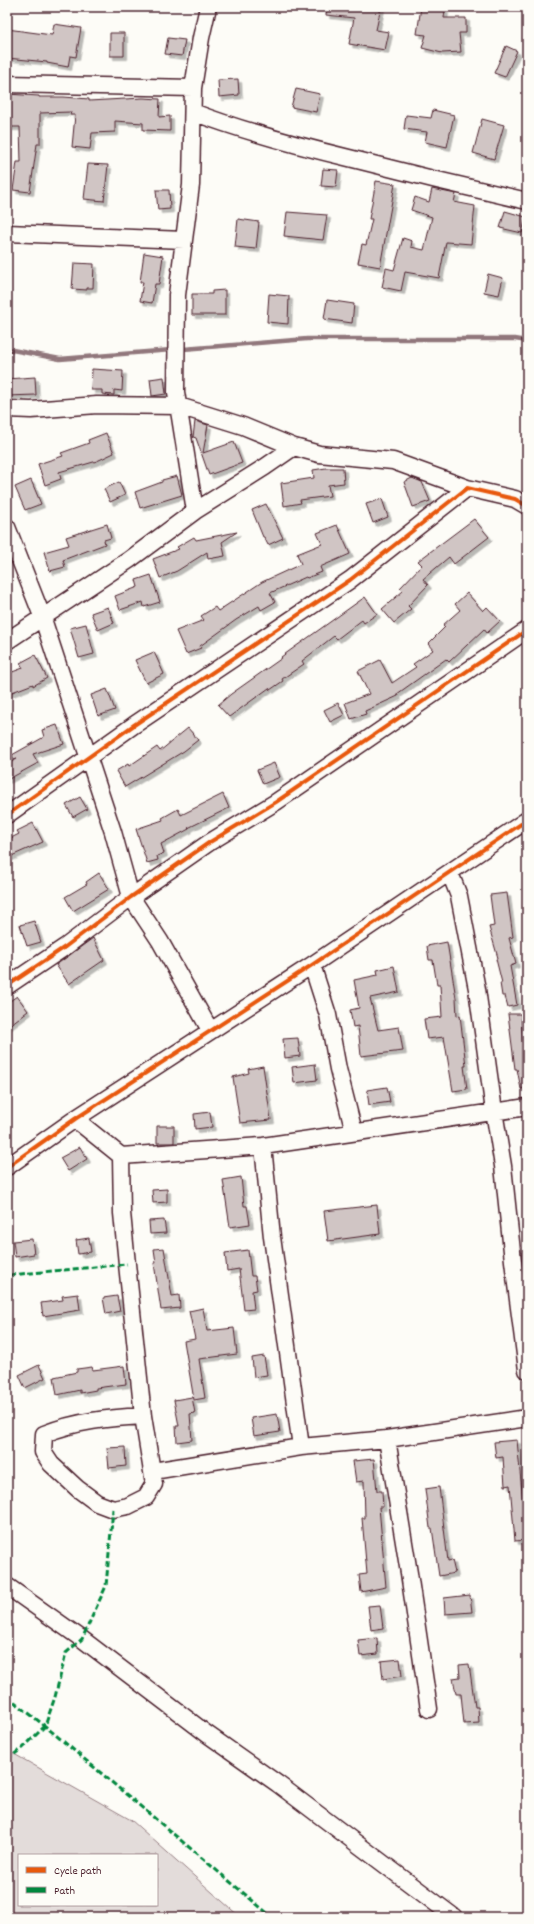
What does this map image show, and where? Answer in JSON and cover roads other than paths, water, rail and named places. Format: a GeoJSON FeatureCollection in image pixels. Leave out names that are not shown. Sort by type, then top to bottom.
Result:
{"type":"FeatureCollection","features":[{"type":"Feature","properties":{"kind":"street"},"geometry":{"type":"LineString","coordinates":[[195,511],[176,392],[177,295],[191,185],[193,88],[201,38],[208,7]]}},
{"type":"Feature","properties":{"kind":"street"},"geometry":{"type":"LineString","coordinates":[[7,84],[193,88]]}},
{"type":"Feature","properties":{"kind":"street"},"geometry":{"type":"LineString","coordinates":[[193,112],[233,127],[273,139],[527,201]]}},
{"type":"Feature","properties":{"kind":"street"},"geometry":{"type":"LineString","coordinates":[[7,233],[184,240]]}},
{"type":"Feature","properties":{"kind":"street"},"geometry":{"type":"LineString","coordinates":[[7,409],[31,410],[97,405],[179,406],[243,426],[294,447],[320,454],[393,460],[467,488],[515,499],[527,506]]}},
{"type":"Feature","properties":{"kind":"street"},"geometry":{"type":"LineString","coordinates":[[7,641],[42,616],[129,560],[195,511],[294,447]]}},
{"type":"Feature","properties":{"kind":"street"},"geometry":{"type":"LineString","coordinates":[[7,815],[134,725],[350,580],[467,488]]}},
{"type":"Feature","properties":{"kind":"street"},"geometry":{"type":"LineString","coordinates":[[7,527],[42,616],[113,832],[132,897],[160,941],[210,1030]]}},
{"type":"Feature","properties":{"kind":"street"},"geometry":{"type":"LineString","coordinates":[[7,986],[65,947],[132,897],[210,842],[276,802],[527,630]]}},
{"type":"Feature","properties":{"kind":"street"},"geometry":{"type":"LineString","coordinates":[[7,1167],[75,1119],[312,965],[527,820]]}},
{"type":"Feature","properties":{"kind":"street"},"geometry":{"type":"LineString","coordinates":[[450,873],[459,896],[477,989],[503,1166],[527,1370]]}},
{"type":"Feature","properties":{"kind":"street"},"geometry":{"type":"LineString","coordinates":[[312,965],[328,1015],[338,1069],[354,1132]]}},
{"type":"Feature","properties":{"kind":"street"},"geometry":{"type":"LineString","coordinates":[[75,1119],[121,1156],[263,1146],[527,1107]]}},
{"type":"Feature","properties":{"kind":"street"},"geometry":{"type":"LineString","coordinates":[[263,1146],[272,1237],[301,1447]]}},
{"type":"Feature","properties":{"kind":"street"},"geometry":{"type":"LineString","coordinates":[[121,1156],[122,1213],[143,1416],[154,1484],[146,1497],[128,1506],[113,1509],[97,1504],[78,1489],[51,1464],[43,1452],[44,1434],[67,1425],[105,1419],[143,1416]]}},
{"type":"Feature","properties":{"kind":"street"},"geometry":{"type":"LineString","coordinates":[[153,1471],[301,1447],[387,1439],[527,1418]]}},
{"type":"Feature","properties":{"kind":"street"},"geometry":{"type":"LineString","coordinates":[[387,1439],[429,1709]]}},
{"type":"Feature","properties":{"kind":"street"},"geometry":{"type":"LineString","coordinates":[[7,1586],[82,1639],[207,1734],[278,1784],[454,1917]]}},
{"type":"Feature","properties":{"kind":"waterway"},"geometry":{"type":"LineString","coordinates":[[7,349],[60,359],[307,339],[515,339],[527,341]]}}]}
